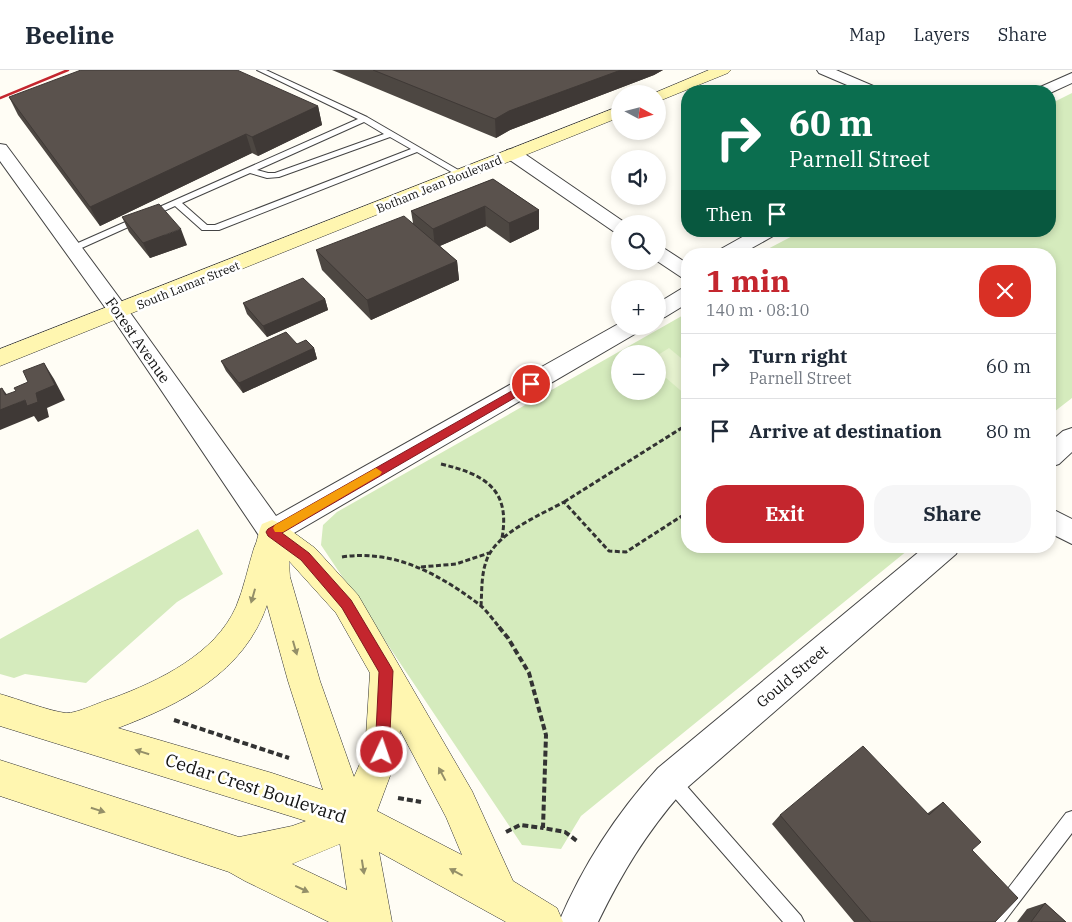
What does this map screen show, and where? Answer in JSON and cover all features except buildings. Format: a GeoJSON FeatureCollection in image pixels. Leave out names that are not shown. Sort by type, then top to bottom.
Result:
{"type":"FeatureCollection","features":[{"type":"Feature","properties":{"kind":"main road"},"geometry":{"type":"LineString","coordinates":[[686,85],[723,70]]}},
{"type":"Feature","properties":{"kind":"main road"},"geometry":{"type":"LineString","coordinates":[[666,93],[681,87]]}},
{"type":"Feature","properties":{"kind":"main road","name":"Botham Jean Boulevard"},"geometry":{"type":"LineString","coordinates":[[257,257],[611,115]]}},
{"type":"Feature","properties":{"kind":"main road","name":"South Lamar Street"},"geometry":{"type":"LineString","coordinates":[[119,312],[257,257]]}},
{"type":"Feature","properties":{"kind":"main road"},"geometry":{"type":"LineString","coordinates":[[0,358],[119,312]]}},
{"type":"Feature","properties":{"kind":"main road"},"geometry":{"type":"LineString","coordinates":[[272,532],[305,557],[347,604],[459,804],[499,895]]}},
{"type":"Feature","properties":{"kind":"main road"},"geometry":{"type":"LineString","coordinates":[[68,730],[156,698],[194,677],[225,648],[247,617],[272,532]]}},
{"type":"Feature","properties":{"kind":"main road"},"geometry":{"type":"LineString","coordinates":[[272,532],[275,577],[304,681],[335,776],[355,819],[371,922]]}},
{"type":"Feature","properties":{"kind":"main road"},"geometry":{"type":"LineString","coordinates":[[239,856],[292,845],[355,819],[382,752],[386,671]]}},
{"type":"Feature","properties":{"kind":"main road","name":"Cedar Crest Boulevard"},"geometry":{"type":"LineString","coordinates":[[0,710],[272,791],[355,819],[499,895],[543,922]]}},
{"type":"Feature","properties":{"kind":"main road"},"geometry":{"type":"LineString","coordinates":[[0,778],[239,856],[258,868],[371,922]]}},
{"type":"Feature","properties":{"kind":"street"},"geometry":{"type":"LineString","coordinates":[[824,70],[859,85]]}},
{"type":"Feature","properties":{"kind":"street"},"geometry":{"type":"LineString","coordinates":[[1055,85],[1072,77]]}},
{"type":"Feature","properties":{"kind":"street","name":"Forest Avenue"},"geometry":{"type":"LineString","coordinates":[[0,149],[119,312],[272,532]]}},
{"type":"Feature","properties":{"kind":"street"},"geometry":{"type":"LineString","coordinates":[[513,154],[611,221]]}},
{"type":"Feature","properties":{"kind":"street"},"geometry":{"type":"LineString","coordinates":[[737,248],[757,237]]}},
{"type":"Feature","properties":{"kind":"street"},"geometry":{"type":"LineString","coordinates":[[666,258],[681,268]]}},
{"type":"Feature","properties":{"kind":"street"},"geometry":{"type":"LineString","coordinates":[[666,307],[681,298]]}},
{"type":"Feature","properties":{"kind":"street"},"geometry":{"type":"LineString","coordinates":[[272,532],[616,335]]}},
{"type":"Feature","properties":{"kind":"street"},"geometry":{"type":"LineString","coordinates":[[1056,452],[1072,437]]}},
{"type":"Feature","properties":{"kind":"street"},"geometry":{"type":"LineString","coordinates":[[1056,523],[1072,533]]}},
{"type":"Feature","properties":{"kind":"street","name":"Gould Street"},"geometry":{"type":"LineString","coordinates":[[578,922],[603,872],[643,810],[670,780],[938,553]]}},
{"type":"Feature","properties":{"kind":"lane"},"geometry":{"type":"LineString","coordinates":[[260,70],[364,119],[463,175]]}},
{"type":"Feature","properties":{"kind":"lane"},"geometry":{"type":"LineString","coordinates":[[72,249],[364,119]]}},
{"type":"Feature","properties":{"kind":"lane"},"geometry":{"type":"LineString","coordinates":[[250,170],[263,175],[276,175],[391,134]]}},
{"type":"Feature","properties":{"kind":"lane"},"geometry":{"type":"LineString","coordinates":[[176,203],[205,228],[216,228],[418,149]]}},
{"type":"Feature","properties":{"kind":"lane"},"geometry":{"type":"LineString","coordinates":[[670,780],[795,922]]}},
{"type":"Feature","properties":{"kind":"lane"},"geometry":{"type":"LineString","coordinates":[[993,922],[1072,819]]}},
{"type":"Feature","properties":{"kind":"path"},"geometry":{"type":"LineString","coordinates":[[421,568],[439,567],[470,561],[490,552],[502,539],[681,428]]}},
{"type":"Feature","properties":{"kind":"path"},"geometry":{"type":"LineString","coordinates":[[440,464],[480,476],[490,485],[498,496],[503,508],[502,539]]}},
{"type":"Feature","properties":{"kind":"path"},"geometry":{"type":"LineString","coordinates":[[564,502],[609,551],[615,552],[626,552],[681,517]]}},
{"type":"Feature","properties":{"kind":"path"},"geometry":{"type":"LineString","coordinates":[[481,606],[482,579],[490,552]]}},
{"type":"Feature","properties":{"kind":"path"},"geometry":{"type":"LineString","coordinates":[[341,557],[362,554],[384,557],[421,568],[481,606],[508,638],[529,673],[546,735],[543,828]]}},
{"type":"Feature","properties":{"kind":"path"},"geometry":{"type":"LineString","coordinates":[[168,718],[290,758]]}},
{"type":"Feature","properties":{"kind":"path"},"geometry":{"type":"LineString","coordinates":[[392,797],[425,802]]}},
{"type":"Feature","properties":{"kind":"path"},"geometry":{"type":"LineString","coordinates":[[506,832],[520,825],[565,832],[577,841]]}},
{"type":"Feature","properties":{"kind":"green space"},"geometry":{"type":"Polygon","coordinates":[[[1072,93],[1072,398],[1056,410],[1056,248],[769,248],[791,237],[1056,237],[1056,101],[1072,93]]]}},
{"type":"Feature","properties":{"kind":"green space"},"geometry":{"type":"Polygon","coordinates":[[[681,316],[681,553],[904,553],[581,816],[561,849],[522,845],[321,545],[323,525],[337,512],[611,356],[611,400],[666,400],[666,345],[631,345],[648,335],[666,335],[666,325],[681,316]]]}},
{"type":"Feature","properties":{"kind":"green space"},"geometry":{"type":"Polygon","coordinates":[[[669,348],[681,358],[681,391],[666,378],[666,350],[669,348]]]}},
{"type":"Feature","properties":{"kind":"green space"},"geometry":{"type":"Polygon","coordinates":[[[198,529],[223,574],[177,602],[86,683],[25,674],[14,678],[0,674],[0,639],[198,529]]]}},
{"type":"Feature","properties":{"kind":"railway"},"geometry":{"type":"LineString","coordinates":[[0,98],[68,70]]}},
{"type":"Feature","properties":{"kind":"slow traffic"},"geometry":{"type":"LineString","coordinates":[[279,528],[376,472]]}},
{"type":"Feature","properties":{"kind":"route"},"geometry":{"type":"LineString","coordinates":[[382,752],[386,671],[347,604],[305,557],[272,532],[531,384]]}}]}
